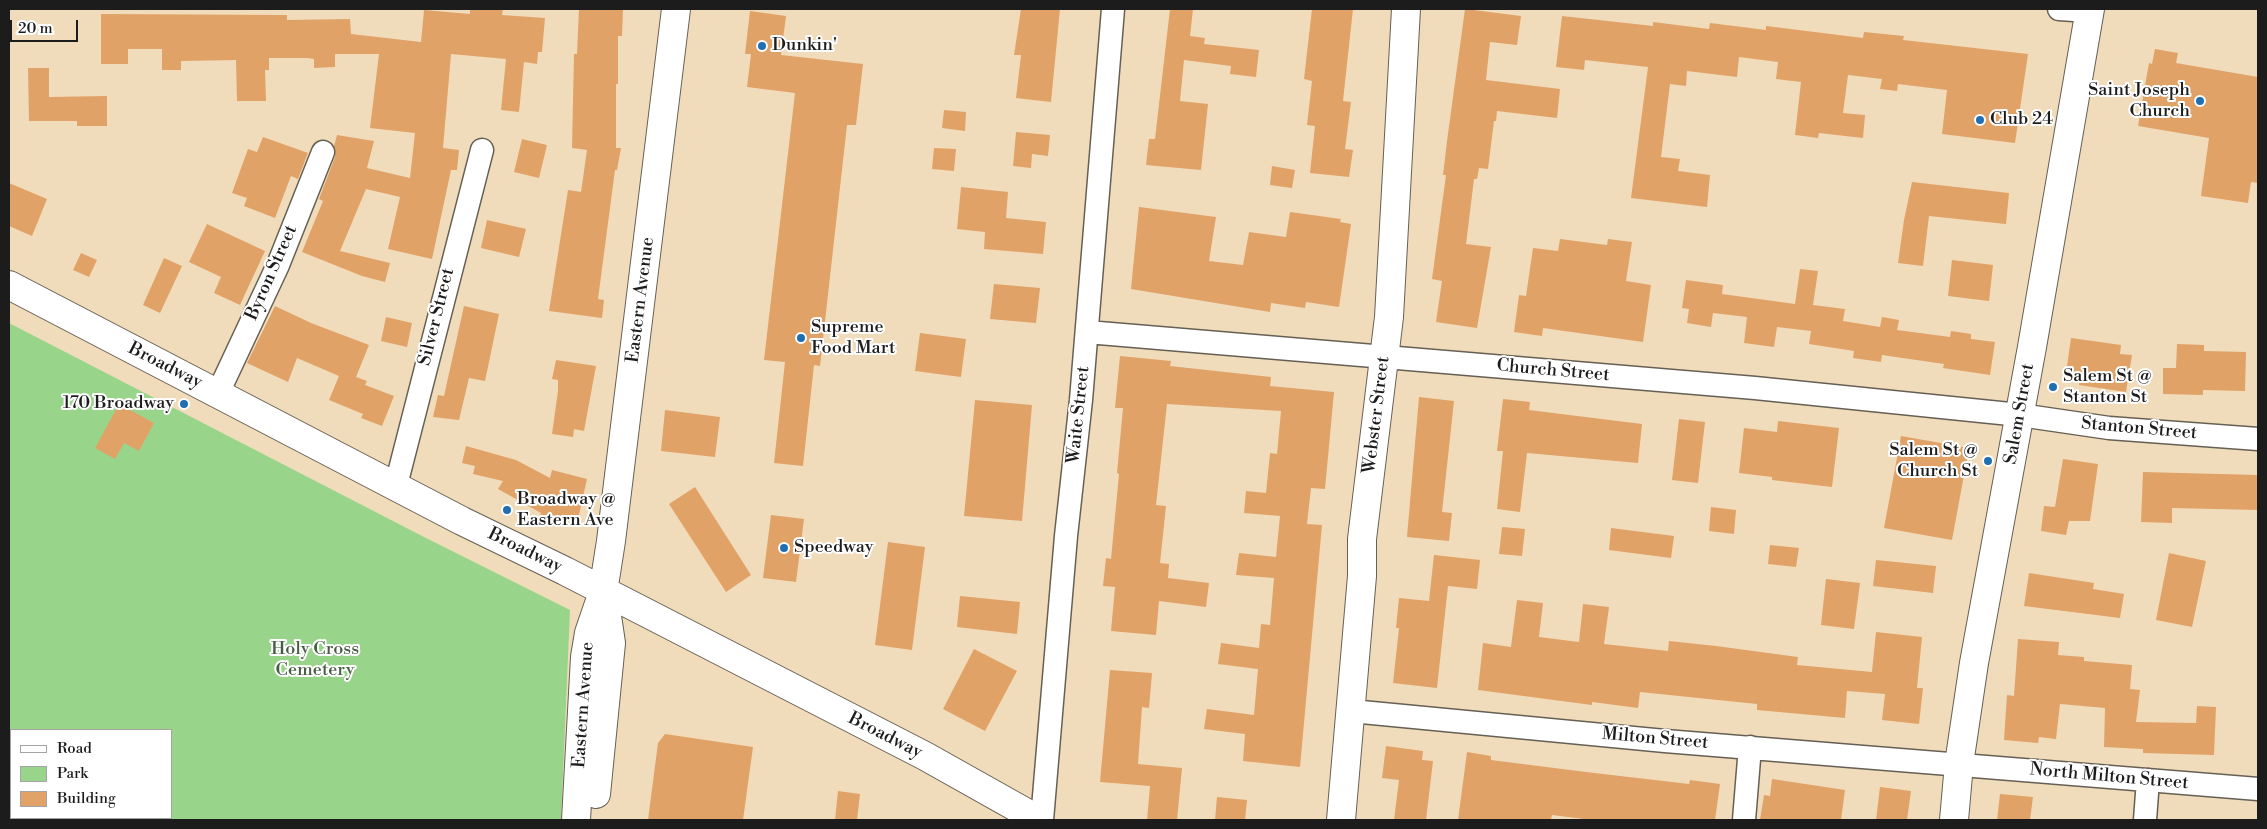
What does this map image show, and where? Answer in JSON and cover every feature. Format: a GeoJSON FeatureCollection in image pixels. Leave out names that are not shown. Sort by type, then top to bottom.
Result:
{"type":"FeatureCollection","features":[{"type":"Feature","properties":{"kind":"main road","name":"Eastern Avenue"},"geometry":{"type":"LineString","coordinates":[[576,820],[586,657],[589,633],[603,592],[612,532],[676,9]]}},
{"type":"Feature","properties":{"kind":"main road","name":"Webster Street"},"geometry":{"type":"LineString","coordinates":[[1341,820],[1362,576],[1362,539],[1384,357],[1391,278],[1406,9]]}},
{"type":"Feature","properties":{"kind":"main road","name":"Salem Street"},"geometry":{"type":"LineString","coordinates":[[1954,820],[1959,764],[1974,663],[2020,415],[2090,10]]}},
{"type":"Feature","properties":{"kind":"main road","name":"Broadway"},"geometry":{"type":"LineString","coordinates":[[9,285],[925,756],[1041,820]]}},
{"type":"Feature","properties":{"kind":"main road","name":"Eastern Avenue"},"geometry":{"type":"LineString","coordinates":[[594,820],[611,643],[603,592]]}},
{"type":"Feature","properties":{"kind":"street","name":"Waite Street"},"geometry":{"type":"LineString","coordinates":[[1041,820],[1086,332],[1113,9]]}},
{"type":"Feature","properties":{"kind":"street"},"geometry":{"type":"LineString","coordinates":[[2059,9],[2090,10]]}},
{"type":"Feature","properties":{"kind":"street","name":"Silver Street"},"geometry":{"type":"LineString","coordinates":[[396,485],[482,150]]}},
{"type":"Feature","properties":{"kind":"street","name":"Byron Street"},"geometry":{"type":"LineString","coordinates":[[218,393],[278,265],[323,152]]}},
{"type":"Feature","properties":{"kind":"street","name":"Church Street"},"geometry":{"type":"LineString","coordinates":[[1086,332],[1755,388],[2020,415]]}},
{"type":"Feature","properties":{"kind":"street","name":"Stanton Street"},"geometry":{"type":"LineString","coordinates":[[2020,415],[2109,428],[2258,439]]}},
{"type":"Feature","properties":{"kind":"street","name":"Milton Street"},"geometry":{"type":"LineString","coordinates":[[1350,711],[1959,764]]}},
{"type":"Feature","properties":{"kind":"street"},"geometry":{"type":"LineString","coordinates":[[1744,820],[1750,747]]}},
{"type":"Feature","properties":{"kind":"street","name":"North Milton Street"},"geometry":{"type":"LineString","coordinates":[[1959,764],[2258,789]]}},
{"type":"Feature","properties":{"kind":"street"},"geometry":{"type":"LineString","coordinates":[[2145,820],[2148,780]]}},
{"type":"Feature","properties":{"kind":"green space","name":"Holy Cross Cemetery"},"geometry":{"type":"Polygon","coordinates":[[[9,323],[424,537],[570,610],[561,820],[9,820],[9,323]]]}},
{"type":"Feature","properties":{"kind":"building"},"geometry":{"type":"Polygon","coordinates":[[[470,9],[503,9],[502,15],[545,18],[542,52],[538,52],[537,64],[524,62],[519,112],[501,110],[506,59],[451,54],[443,148],[459,150],[457,170],[451,170],[432,259],[388,249],[400,197],[366,189],[340,251],[390,263],[385,282],[362,276],[302,252],[323,201],[319,199],[335,157],[334,146],[337,135],[374,141],[367,168],[410,178],[415,133],[370,128],[379,54],[335,54],[335,67],[314,68],[314,59],[269,58],[269,70],[265,70],[266,101],[237,101],[236,60],[181,61],[181,70],[162,70],[162,49],[128,49],[128,64],[101,64],[101,14],[287,15],[287,20],[350,19],[351,34],[421,42],[424,10],[470,14],[470,9]]]}},
{"type":"Feature","properties":{"kind":"building"},"geometry":{"type":"Polygon","coordinates":[[[579,9],[623,9],[622,36],[618,36],[618,84],[616,84],[616,148],[621,148],[617,170],[615,170],[598,299],[604,300],[602,318],[549,311],[568,190],[581,192],[587,150],[572,148],[574,54],[577,54],[579,9]]]}},
{"type":"Feature","properties":{"kind":"building"},"geometry":{"type":"Polygon","coordinates":[[[1021,9],[1060,9],[1051,102],[1016,98],[1021,55],[1014,55],[1021,9]]]}},
{"type":"Feature","properties":{"kind":"building"},"geometry":{"type":"Polygon","coordinates":[[[1170,9],[1193,9],[1190,36],[1205,38],[1204,44],[1259,50],[1256,77],[1230,74],[1231,66],[1184,60],[1180,101],[1208,104],[1201,170],[1146,165],[1149,139],[1155,139],[1170,9]]]}},
{"type":"Feature","properties":{"kind":"building"},"geometry":{"type":"Polygon","coordinates":[[[1312,9],[1353,9],[1343,101],[1351,102],[1345,149],[1353,150],[1349,177],[1310,173],[1315,126],[1307,125],[1312,81],[1304,79],[1312,9]]]}},
{"type":"Feature","properties":{"kind":"building"},"geometry":{"type":"Polygon","coordinates":[[[1465,9],[1521,16],[1517,45],[1490,42],[1486,80],[1560,89],[1557,118],[1497,111],[1488,169],[1479,168],[1477,179],[1474,179],[1466,244],[1491,247],[1477,328],[1436,322],[1442,281],[1432,279],[1446,175],[1443,175],[1447,141],[1465,9]]]}},
{"type":"Feature","properties":{"kind":"building"},"geometry":{"type":"Polygon","coordinates":[[[750,11],[786,16],[781,55],[863,64],[856,125],[847,125],[820,366],[814,365],[803,466],[774,463],[785,362],[764,360],[795,93],[747,87],[751,54],[745,54],[750,11]]]}},
{"type":"Feature","properties":{"kind":"building"},"geometry":{"type":"Polygon","coordinates":[[[1562,16],[1653,26],[1653,22],[1709,29],[1710,23],[1766,30],[1766,26],[1863,38],[1864,32],[1904,36],[1903,40],[2028,54],[2015,143],[1942,134],[1947,90],[1898,84],[1897,91],[1880,89],[1882,79],[1848,75],[1843,113],[1865,115],[1863,138],[1819,133],[1818,138],[1795,135],[1801,82],[1776,79],[1778,62],[1739,57],[1737,77],[1687,71],[1686,86],[1670,84],[1661,157],[1680,159],[1678,171],[1710,175],[1707,207],[1631,198],[1648,67],[1585,60],[1584,70],[1556,67],[1562,16]]]}},
{"type":"Feature","properties":{"kind":"building","name":"Saint Joseph Church"},"geometry":{"type":"Polygon","coordinates":[[[2155,49],[2178,53],[2176,63],[2258,77],[2258,183],[2251,182],[2248,203],[2201,196],[2209,138],[2138,126],[2149,63],[2152,64],[2155,49]]]}},
{"type":"Feature","properties":{"kind":"building"},"geometry":{"type":"Polygon","coordinates":[[[28,68],[49,68],[49,97],[107,96],[107,126],[77,126],[77,121],[29,121],[28,68]]]}},
{"type":"Feature","properties":{"kind":"building"},"geometry":{"type":"Polygon","coordinates":[[[944,110],[966,112],[965,131],[942,128],[944,110]]]}},
{"type":"Feature","properties":{"kind":"building"},"geometry":{"type":"Polygon","coordinates":[[[1016,132],[1050,135],[1048,156],[1032,154],[1031,168],[1013,166],[1016,132]]]}},
{"type":"Feature","properties":{"kind":"building"},"geometry":{"type":"Polygon","coordinates":[[[263,137],[308,153],[298,179],[291,176],[275,218],[244,206],[247,198],[232,193],[248,149],[257,152],[263,137]]]}},
{"type":"Feature","properties":{"kind":"building"},"geometry":{"type":"Polygon","coordinates":[[[522,139],[547,145],[539,178],[514,172],[522,139]]]}},
{"type":"Feature","properties":{"kind":"building"},"geometry":{"type":"Polygon","coordinates":[[[934,148],[956,149],[954,171],[932,169],[934,148]]]}},
{"type":"Feature","properties":{"kind":"building"},"geometry":{"type":"Polygon","coordinates":[[[1272,166],[1295,170],[1292,188],[1270,185],[1272,166]]]}},
{"type":"Feature","properties":{"kind":"building"},"geometry":{"type":"Polygon","coordinates":[[[1912,182],[2009,193],[2006,224],[1929,216],[1923,266],[1898,263],[1912,182]]]}},
{"type":"Feature","properties":{"kind":"building"},"geometry":{"type":"Polygon","coordinates":[[[9,183],[47,199],[32,236],[9,226],[9,183]]]}},
{"type":"Feature","properties":{"kind":"building"},"geometry":{"type":"Polygon","coordinates":[[[961,187],[1008,192],[1006,218],[1046,222],[1043,254],[984,249],[985,232],[957,229],[961,187]]]}},
{"type":"Feature","properties":{"kind":"building"},"geometry":{"type":"Polygon","coordinates":[[[1139,207],[1216,217],[1209,261],[1243,265],[1249,232],[1286,237],[1290,212],[1341,219],[1340,222],[1351,224],[1339,307],[1306,302],[1305,308],[1271,303],[1270,312],[1131,289],[1139,207]]]}},
{"type":"Feature","properties":{"kind":"building"},"geometry":{"type":"Polygon","coordinates":[[[487,220],[526,229],[519,257],[481,248],[487,220]]]}},
{"type":"Feature","properties":{"kind":"building"},"geometry":{"type":"Polygon","coordinates":[[[207,224],[265,251],[240,305],[214,293],[221,277],[189,262],[207,224]]]}},
{"type":"Feature","properties":{"kind":"building"},"geometry":{"type":"Polygon","coordinates":[[[1560,239],[1607,245],[1608,239],[1632,242],[1626,281],[1651,285],[1643,342],[1543,328],[1542,336],[1514,332],[1519,295],[1526,296],[1533,248],[1558,251],[1560,239]]]}},
{"type":"Feature","properties":{"kind":"building"},"geometry":{"type":"Polygon","coordinates":[[[81,253],[97,260],[89,277],[73,270],[81,253]]]}},
{"type":"Feature","properties":{"kind":"building"},"geometry":{"type":"Polygon","coordinates":[[[164,258],[182,266],[160,313],[143,305],[164,258]]]}},
{"type":"Feature","properties":{"kind":"building"},"geometry":{"type":"Polygon","coordinates":[[[1952,260],[1993,265],[1989,301],[1948,296],[1952,260]]]}},
{"type":"Feature","properties":{"kind":"building"},"geometry":{"type":"Polygon","coordinates":[[[1800,269],[1818,271],[1813,305],[1845,309],[1843,321],[1880,327],[1882,317],[1899,320],[1897,330],[1950,337],[1951,331],[1971,334],[1971,339],[1995,342],[1990,375],[1943,368],[1944,364],[1882,355],[1881,362],[1853,358],[1854,351],[1809,344],[1811,331],[1777,327],[1774,347],[1744,343],[1747,317],[1713,313],[1711,327],[1687,323],[1689,309],[1682,308],[1686,280],[1723,285],[1722,294],[1795,304],[1800,269]]]}},
{"type":"Feature","properties":{"kind":"building"},"geometry":{"type":"Polygon","coordinates":[[[994,284],[1040,288],[1036,323],[990,319],[994,284]]]}},
{"type":"Feature","properties":{"kind":"building"},"geometry":{"type":"Polygon","coordinates":[[[275,306],[311,323],[369,345],[356,377],[367,381],[365,385],[394,396],[382,426],[361,418],[363,414],[329,400],[339,376],[297,358],[288,382],[247,363],[275,306]]]}},
{"type":"Feature","properties":{"kind":"building"},"geometry":{"type":"Polygon","coordinates":[[[464,306],[499,314],[485,381],[469,378],[459,420],[433,417],[438,395],[444,396],[464,306]]]}},
{"type":"Feature","properties":{"kind":"building"},"geometry":{"type":"Polygon","coordinates":[[[386,317],[412,323],[407,347],[381,341],[386,317]]]}},
{"type":"Feature","properties":{"kind":"building"},"geometry":{"type":"Polygon","coordinates":[[[920,333],[966,339],[961,377],[915,371],[920,333]]]}},
{"type":"Feature","properties":{"kind":"building"},"geometry":{"type":"Polygon","coordinates":[[[2071,338],[2121,345],[2120,354],[2132,355],[2126,392],[2079,385],[2081,375],[2066,373],[2071,338]]]}},
{"type":"Feature","properties":{"kind":"building"},"geometry":{"type":"Polygon","coordinates":[[[2177,344],[2204,345],[2204,351],[2246,352],[2245,391],[2203,390],[2203,395],[2163,394],[2163,368],[2176,368],[2177,344]]]}},
{"type":"Feature","properties":{"kind":"building"},"geometry":{"type":"Polygon","coordinates":[[[1120,356],[1171,361],[1170,366],[1271,377],[1270,386],[1334,392],[1325,489],[1311,488],[1307,524],[1322,525],[1300,767],[1243,761],[1245,734],[1204,729],[1207,709],[1254,715],[1258,669],[1218,664],[1221,643],[1259,648],[1261,624],[1270,625],[1274,578],[1236,575],[1239,553],[1276,557],[1280,516],[1244,513],[1246,491],[1266,493],[1270,453],[1277,454],[1281,411],[1167,404],[1156,505],[1166,506],[1160,563],[1169,564],[1168,578],[1209,583],[1206,607],[1159,601],[1156,635],[1111,631],[1115,587],[1103,586],[1106,558],[1111,559],[1119,474],[1117,473],[1123,408],[1115,408],[1120,356]]]}},
{"type":"Feature","properties":{"kind":"building"},"geometry":{"type":"Polygon","coordinates":[[[556,360],[596,366],[584,431],[574,429],[573,437],[552,434],[558,391],[558,380],[552,379],[556,360]]]}},
{"type":"Feature","properties":{"kind":"building"},"geometry":{"type":"Polygon","coordinates":[[[1419,397],[1454,401],[1442,512],[1452,513],[1449,541],[1407,537],[1419,397]]]}},
{"type":"Feature","properties":{"kind":"building"},"geometry":{"type":"Polygon","coordinates":[[[1503,399],[1530,402],[1529,410],[1642,424],[1638,463],[1527,453],[1520,512],[1497,509],[1503,451],[1497,451],[1503,399]]]}},
{"type":"Feature","properties":{"kind":"building"},"geometry":{"type":"Polygon","coordinates":[[[975,400],[1032,405],[1022,521],[964,516],[975,400]]]}},
{"type":"Feature","properties":{"kind":"building"},"geometry":{"type":"Polygon","coordinates":[[[119,404],[154,423],[139,451],[124,443],[115,459],[95,448],[119,404]]]}},
{"type":"Feature","properties":{"kind":"building"},"geometry":{"type":"Polygon","coordinates":[[[665,410],[720,417],[715,457],[661,451],[665,410]]]}},
{"type":"Feature","properties":{"kind":"building"},"geometry":{"type":"Polygon","coordinates":[[[1679,419],[1705,422],[1698,483],[1672,480],[1679,419]]]}},
{"type":"Feature","properties":{"kind":"building"},"geometry":{"type":"Polygon","coordinates":[[[1778,421],[1839,428],[1832,487],[1772,480],[1772,477],[1739,473],[1744,428],[1777,432],[1778,421]]]}},
{"type":"Feature","properties":{"kind":"building"},"geometry":{"type":"Polygon","coordinates":[[[1901,436],[1969,448],[1952,540],[1884,528],[1901,436]]]}},
{"type":"Feature","properties":{"kind":"building"},"geometry":{"type":"Polygon","coordinates":[[[466,446],[516,460],[550,478],[552,470],[587,479],[579,515],[561,525],[540,515],[541,513],[498,489],[503,481],[473,474],[475,466],[462,463],[466,446]]]}},
{"type":"Feature","properties":{"kind":"building"},"geometry":{"type":"Polygon","coordinates":[[[2063,459],[2098,464],[2090,521],[2069,521],[2066,535],[2041,531],[2044,506],[2055,507],[2063,459]]]}},
{"type":"Feature","properties":{"kind":"building"},"geometry":{"type":"Polygon","coordinates":[[[2143,472],[2258,475],[2258,510],[2172,508],[2172,523],[2141,522],[2143,472]]]}},
{"type":"Feature","properties":{"kind":"building","name":"Speedway"},"geometry":{"type":"Polygon","coordinates":[[[695,487],[751,575],[726,592],[669,504],[695,487]]]}},
{"type":"Feature","properties":{"kind":"building"},"geometry":{"type":"Polygon","coordinates":[[[1711,507],[1736,510],[1734,534],[1709,531],[1711,507]]]}},
{"type":"Feature","properties":{"kind":"building","name":"Speedway"},"geometry":{"type":"Polygon","coordinates":[[[771,515],[804,519],[796,582],[763,578],[771,515]]]}},
{"type":"Feature","properties":{"kind":"building"},"geometry":{"type":"Polygon","coordinates":[[[1502,527],[1525,529],[1522,556],[1499,554],[1502,527]]]}},
{"type":"Feature","properties":{"kind":"building"},"geometry":{"type":"Polygon","coordinates":[[[1611,528],[1674,536],[1671,558],[1609,550],[1611,528]]]}},
{"type":"Feature","properties":{"kind":"building"},"geometry":{"type":"Polygon","coordinates":[[[888,542],[925,547],[912,650],[875,645],[888,542]]]}},
{"type":"Feature","properties":{"kind":"building"},"geometry":{"type":"Polygon","coordinates":[[[1770,545],[1799,548],[1796,567],[1768,564],[1770,545]]]}},
{"type":"Feature","properties":{"kind":"building"},"geometry":{"type":"Polygon","coordinates":[[[2169,553],[2206,561],[2192,627],[2156,620],[2169,553]]]}},
{"type":"Feature","properties":{"kind":"building"},"geometry":{"type":"Polygon","coordinates":[[[1434,555],[1480,560],[1477,589],[1448,586],[1437,688],[1393,683],[1399,628],[1396,628],[1399,598],[1429,601],[1434,555]]]}},
{"type":"Feature","properties":{"kind":"building"},"geometry":{"type":"Polygon","coordinates":[[[1876,560],[1936,566],[1933,593],[1873,586],[1876,560]]]}},
{"type":"Feature","properties":{"kind":"building"},"geometry":{"type":"Polygon","coordinates":[[[2029,573],[2094,583],[2093,589],[2124,594],[2120,618],[2024,606],[2029,573]]]}},
{"type":"Feature","properties":{"kind":"building"},"geometry":{"type":"Polygon","coordinates":[[[1826,579],[1860,583],[1854,629],[1821,625],[1826,579]]]}},
{"type":"Feature","properties":{"kind":"building"},"geometry":{"type":"Polygon","coordinates":[[[960,596],[1020,602],[1017,634],[957,627],[960,596]]]}},
{"type":"Feature","properties":{"kind":"building"},"geometry":{"type":"Polygon","coordinates":[[[1517,600],[1543,603],[1539,637],[1579,642],[1583,604],[1609,607],[1604,644],[1668,651],[1669,641],[1798,657],[1797,665],[1872,672],[1876,632],[1922,637],[1917,688],[1923,688],[1919,724],[1882,720],[1885,694],[1847,691],[1845,718],[1757,710],[1757,704],[1640,692],[1638,708],[1592,702],[1592,705],[1478,690],[1483,643],[1511,647],[1517,600]]]}},
{"type":"Feature","properties":{"kind":"building"},"geometry":{"type":"Polygon","coordinates":[[[2018,639],[2059,642],[2058,655],[2084,657],[2084,661],[2132,665],[2130,689],[2140,690],[2136,722],[2196,723],[2197,706],[2216,707],[2214,755],[2143,753],[2143,749],[2104,747],[2105,708],[2060,704],[2056,739],[2039,737],[2038,743],[2004,740],[2007,695],[2014,696],[2018,639]]]}},
{"type":"Feature","properties":{"kind":"building"},"geometry":{"type":"Polygon","coordinates":[[[974,649],[1017,671],[985,731],[943,709],[974,649]]]}},
{"type":"Feature","properties":{"kind":"building"},"geometry":{"type":"Polygon","coordinates":[[[1110,670],[1152,673],[1149,708],[1142,707],[1138,764],[1182,768],[1177,820],[1147,820],[1150,786],[1100,782],[1110,670]]]}},
{"type":"Feature","properties":{"kind":"building"},"geometry":{"type":"Polygon","coordinates":[[[665,734],[753,747],[743,820],[648,820],[658,743],[665,734]]]}},
{"type":"Feature","properties":{"kind":"building"},"geometry":{"type":"Polygon","coordinates":[[[1386,746],[1423,751],[1422,760],[1433,761],[1426,820],[1394,820],[1399,780],[1382,778],[1386,746]]]}},
{"type":"Feature","properties":{"kind":"building"},"geometry":{"type":"Polygon","coordinates":[[[1467,752],[1491,756],[1491,760],[1689,784],[1690,780],[1720,784],[1715,820],[1592,820],[1552,815],[1551,820],[1458,820],[1467,752]]]}},
{"type":"Feature","properties":{"kind":"building"},"geometry":{"type":"Polygon","coordinates":[[[1772,779],[1845,790],[1841,820],[1760,820],[1764,795],[1770,796],[1772,779]]]}},
{"type":"Feature","properties":{"kind":"building"},"geometry":{"type":"Polygon","coordinates":[[[1880,787],[1911,791],[1907,820],[1876,820],[1880,787]]]}},
{"type":"Feature","properties":{"kind":"building"},"geometry":{"type":"Polygon","coordinates":[[[838,791],[860,794],[857,820],[835,820],[838,791]]]}},
{"type":"Feature","properties":{"kind":"building"},"geometry":{"type":"Polygon","coordinates":[[[2000,794],[2033,797],[2030,820],[1997,820],[2000,794]]]}},
{"type":"Feature","properties":{"kind":"building"},"geometry":{"type":"Polygon","coordinates":[[[1217,797],[1247,800],[1245,820],[1215,820],[1217,797]]]}},
{"type":"Feature","properties":{"kind":"place","name":"Dunkin'"},"geometry":{"type":"Point","coordinates":[762,46]}},
{"type":"Feature","properties":{"kind":"place","name":"Saint Joseph Church"},"geometry":{"type":"Point","coordinates":[2200,101]}},
{"type":"Feature","properties":{"kind":"place","name":"Club 24"},"geometry":{"type":"Point","coordinates":[1980,120]}},
{"type":"Feature","properties":{"kind":"place","name":"Supreme Food Mart"},"geometry":{"type":"Point","coordinates":[801,338]}},
{"type":"Feature","properties":{"kind":"place","name":"Salem St @ Stanton St"},"geometry":{"type":"Point","coordinates":[2053,387]}},
{"type":"Feature","properties":{"kind":"place","name":"170 Broadway"},"geometry":{"type":"Point","coordinates":[184,404]}},
{"type":"Feature","properties":{"kind":"place","name":"Salem St @ Church St"},"geometry":{"type":"Point","coordinates":[1988,461]}},
{"type":"Feature","properties":{"kind":"place","name":"Broadway @ Eastern Ave"},"geometry":{"type":"Point","coordinates":[507,510]}},
{"type":"Feature","properties":{"kind":"place","name":"Speedway"},"geometry":{"type":"Point","coordinates":[784,548]}}]}
